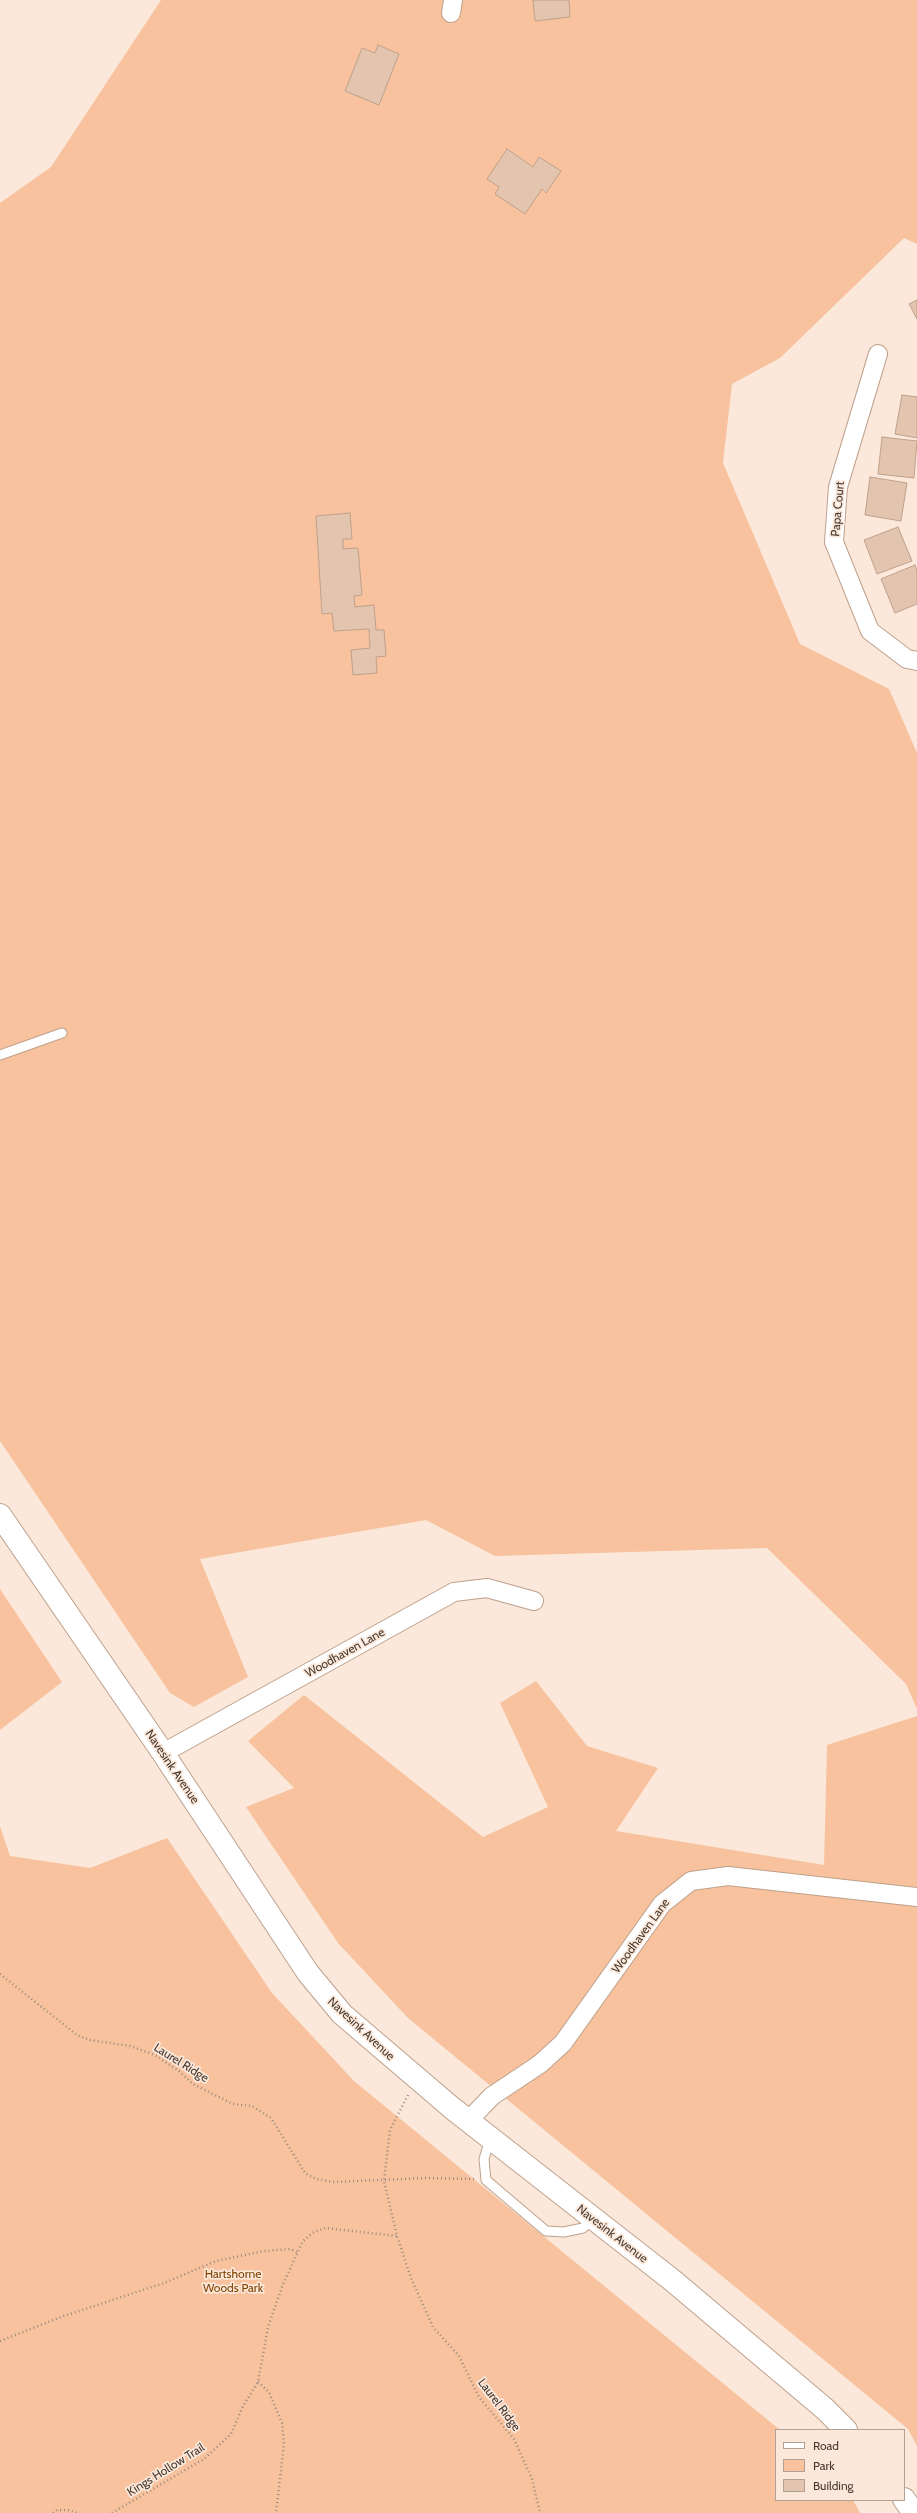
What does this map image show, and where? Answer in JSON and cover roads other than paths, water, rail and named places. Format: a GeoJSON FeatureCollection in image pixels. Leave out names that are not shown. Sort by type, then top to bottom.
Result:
{"type":"FeatureCollection","features":[{"type":"Feature","properties":{"kind":"main road","name":"Navesink Avenue"},"geometry":{"type":"LineString","coordinates":[[0,1515],[163,1753],[322,1991],[366,2037],[468,2121],[672,2280],[815,2400],[845,2429]]}},
{"type":"Feature","properties":{"kind":"main road"},"geometry":{"type":"LineString","coordinates":[[905,2500],[914,2513]]}},
{"type":"Feature","properties":{"kind":"street","name":"Papa Court"},"geometry":{"type":"LineString","coordinates":[[878,354],[838,488],[834,542],[870,631],[907,659],[917,661]]}},
{"type":"Feature","properties":{"kind":"street","name":"Woodhaven Lane"},"geometry":{"type":"LineString","coordinates":[[163,1753],[454,1592],[488,1588],[534,1601]]}},
{"type":"Feature","properties":{"kind":"street","name":"Woodhaven Lane"},"geometry":{"type":"LineString","coordinates":[[468,2121],[492,2096],[540,2064],[564,2043],[662,1904],[691,1881],[728,1876],[917,1897]]}},
{"type":"Feature","properties":{"kind":"lane"},"geometry":{"type":"LineString","coordinates":[[0,1055],[62,1033]]}},
{"type":"Feature","properties":{"kind":"lane"},"geometry":{"type":"LineString","coordinates":[[490,2138],[484,2159],[486,2180],[546,2231],[564,2232],[583,2228],[594,2219]]}},
{"type":"Feature","properties":{"kind":"park label","name":"Hartshorne Woods Park"},"geometry":{"type":"Point","coordinates":[233,2281]}}]}
